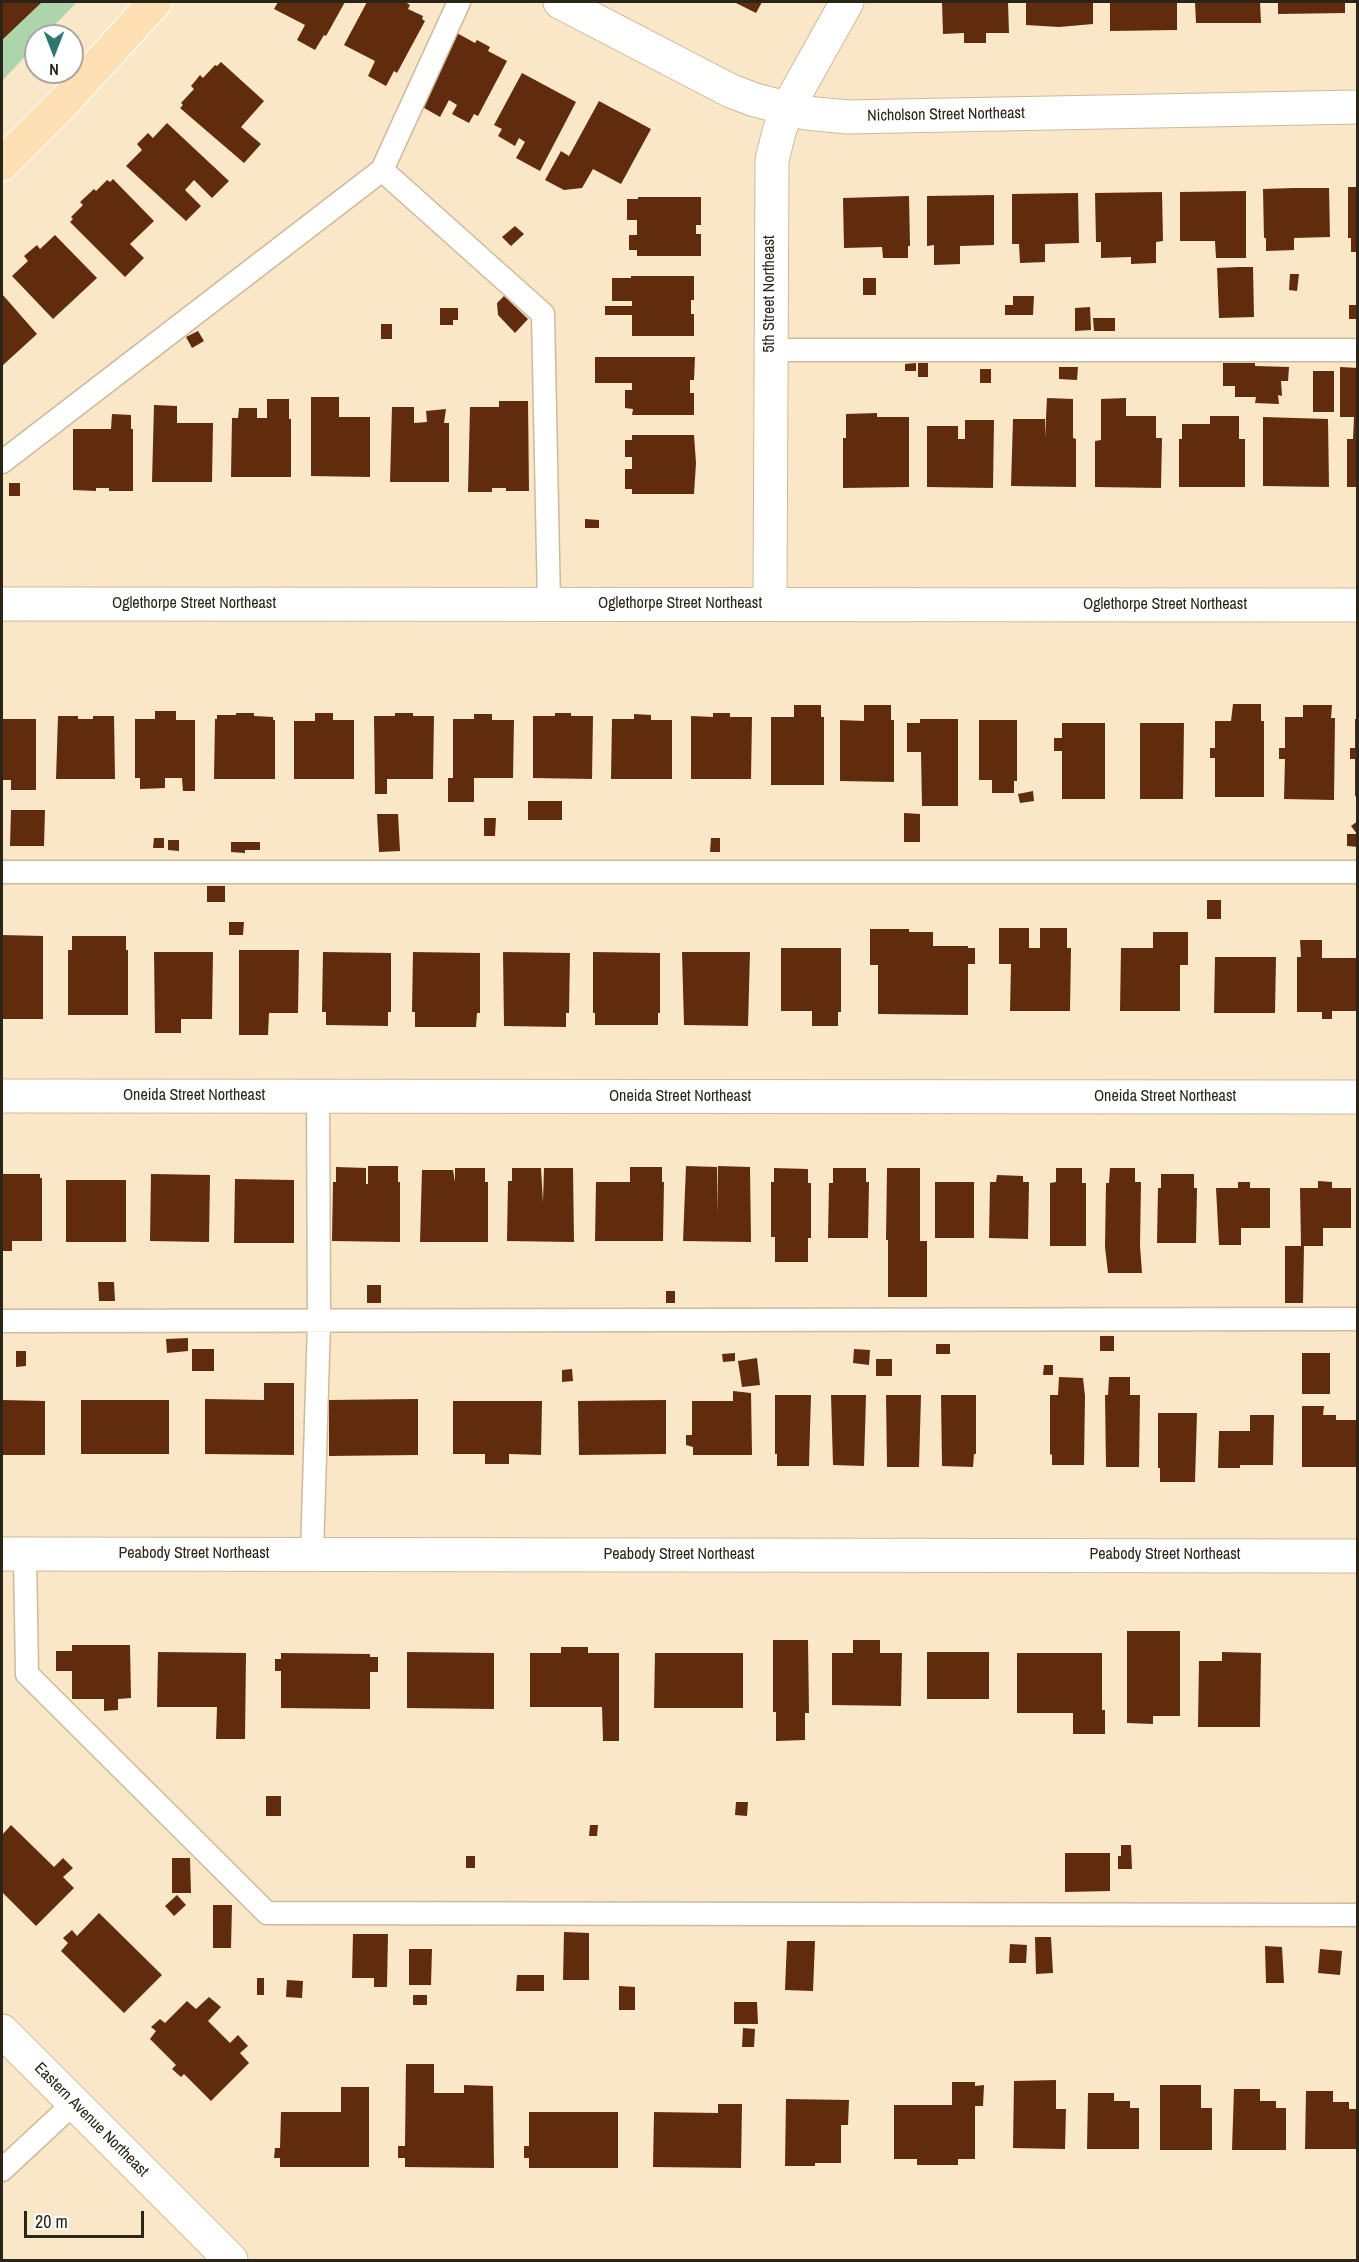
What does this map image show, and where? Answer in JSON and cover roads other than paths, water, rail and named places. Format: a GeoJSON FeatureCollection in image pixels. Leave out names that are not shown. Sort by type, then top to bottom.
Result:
{"type":"FeatureCollection","features":[{"type":"Feature","properties":{"kind":"main road"},"geometry":{"type":"LineString","coordinates":[[2,164],[63,103],[155,2]]}},
{"type":"Feature","properties":{"kind":"street","name":"Nicholson Street Northeast"},"geometry":{"type":"LineString","coordinates":[[560,2],[731,91],[787,109],[848,117],[1358,107]]}},
{"type":"Feature","properties":{"kind":"street","name":"5th Street Northeast"},"geometry":{"type":"LineString","coordinates":[[770,604],[771,176],[778,132],[787,109],[848,2]]}},
{"type":"Feature","properties":{"kind":"street","name":"Oglethorpe Street Northeast"},"geometry":{"type":"LineString","coordinates":[[2,604],[1358,605]]}},
{"type":"Feature","properties":{"kind":"street","name":"Oneida Street Northeast"},"geometry":{"type":"LineString","coordinates":[[2,1096],[920,1098],[1358,1096]]}},
{"type":"Feature","properties":{"kind":"street","name":"Peabody Street Northeast"},"geometry":{"type":"LineString","coordinates":[[13,1554],[1358,1556]]}},
{"type":"Feature","properties":{"kind":"street","name":"Eastern Avenue Northeast"},"geometry":{"type":"LineString","coordinates":[[2,2031],[231,2260]]}},
{"type":"Feature","properties":{"kind":"lane"},"geometry":{"type":"LineString","coordinates":[[2,462],[382,170],[459,2]]}},
{"type":"Feature","properties":{"kind":"lane"},"geometry":{"type":"LineString","coordinates":[[382,170],[543,314],[549,604]]}},
{"type":"Feature","properties":{"kind":"lane"},"geometry":{"type":"LineString","coordinates":[[770,350],[1358,350]]}},
{"type":"Feature","properties":{"kind":"lane"},"geometry":{"type":"LineString","coordinates":[[2,872],[1358,872]]}},
{"type":"Feature","properties":{"kind":"lane"},"geometry":{"type":"LineString","coordinates":[[312,1555],[319,1321],[318,1096]]}},
{"type":"Feature","properties":{"kind":"lane"},"geometry":{"type":"LineString","coordinates":[[2,1321],[1358,1319]]}},
{"type":"Feature","properties":{"kind":"lane"},"geometry":{"type":"LineString","coordinates":[[13,1554],[27,1674],[267,1913],[1358,1916]]}},
{"type":"Feature","properties":{"kind":"lane"},"geometry":{"type":"LineString","coordinates":[[2,2169],[74,2103]]}}]}
